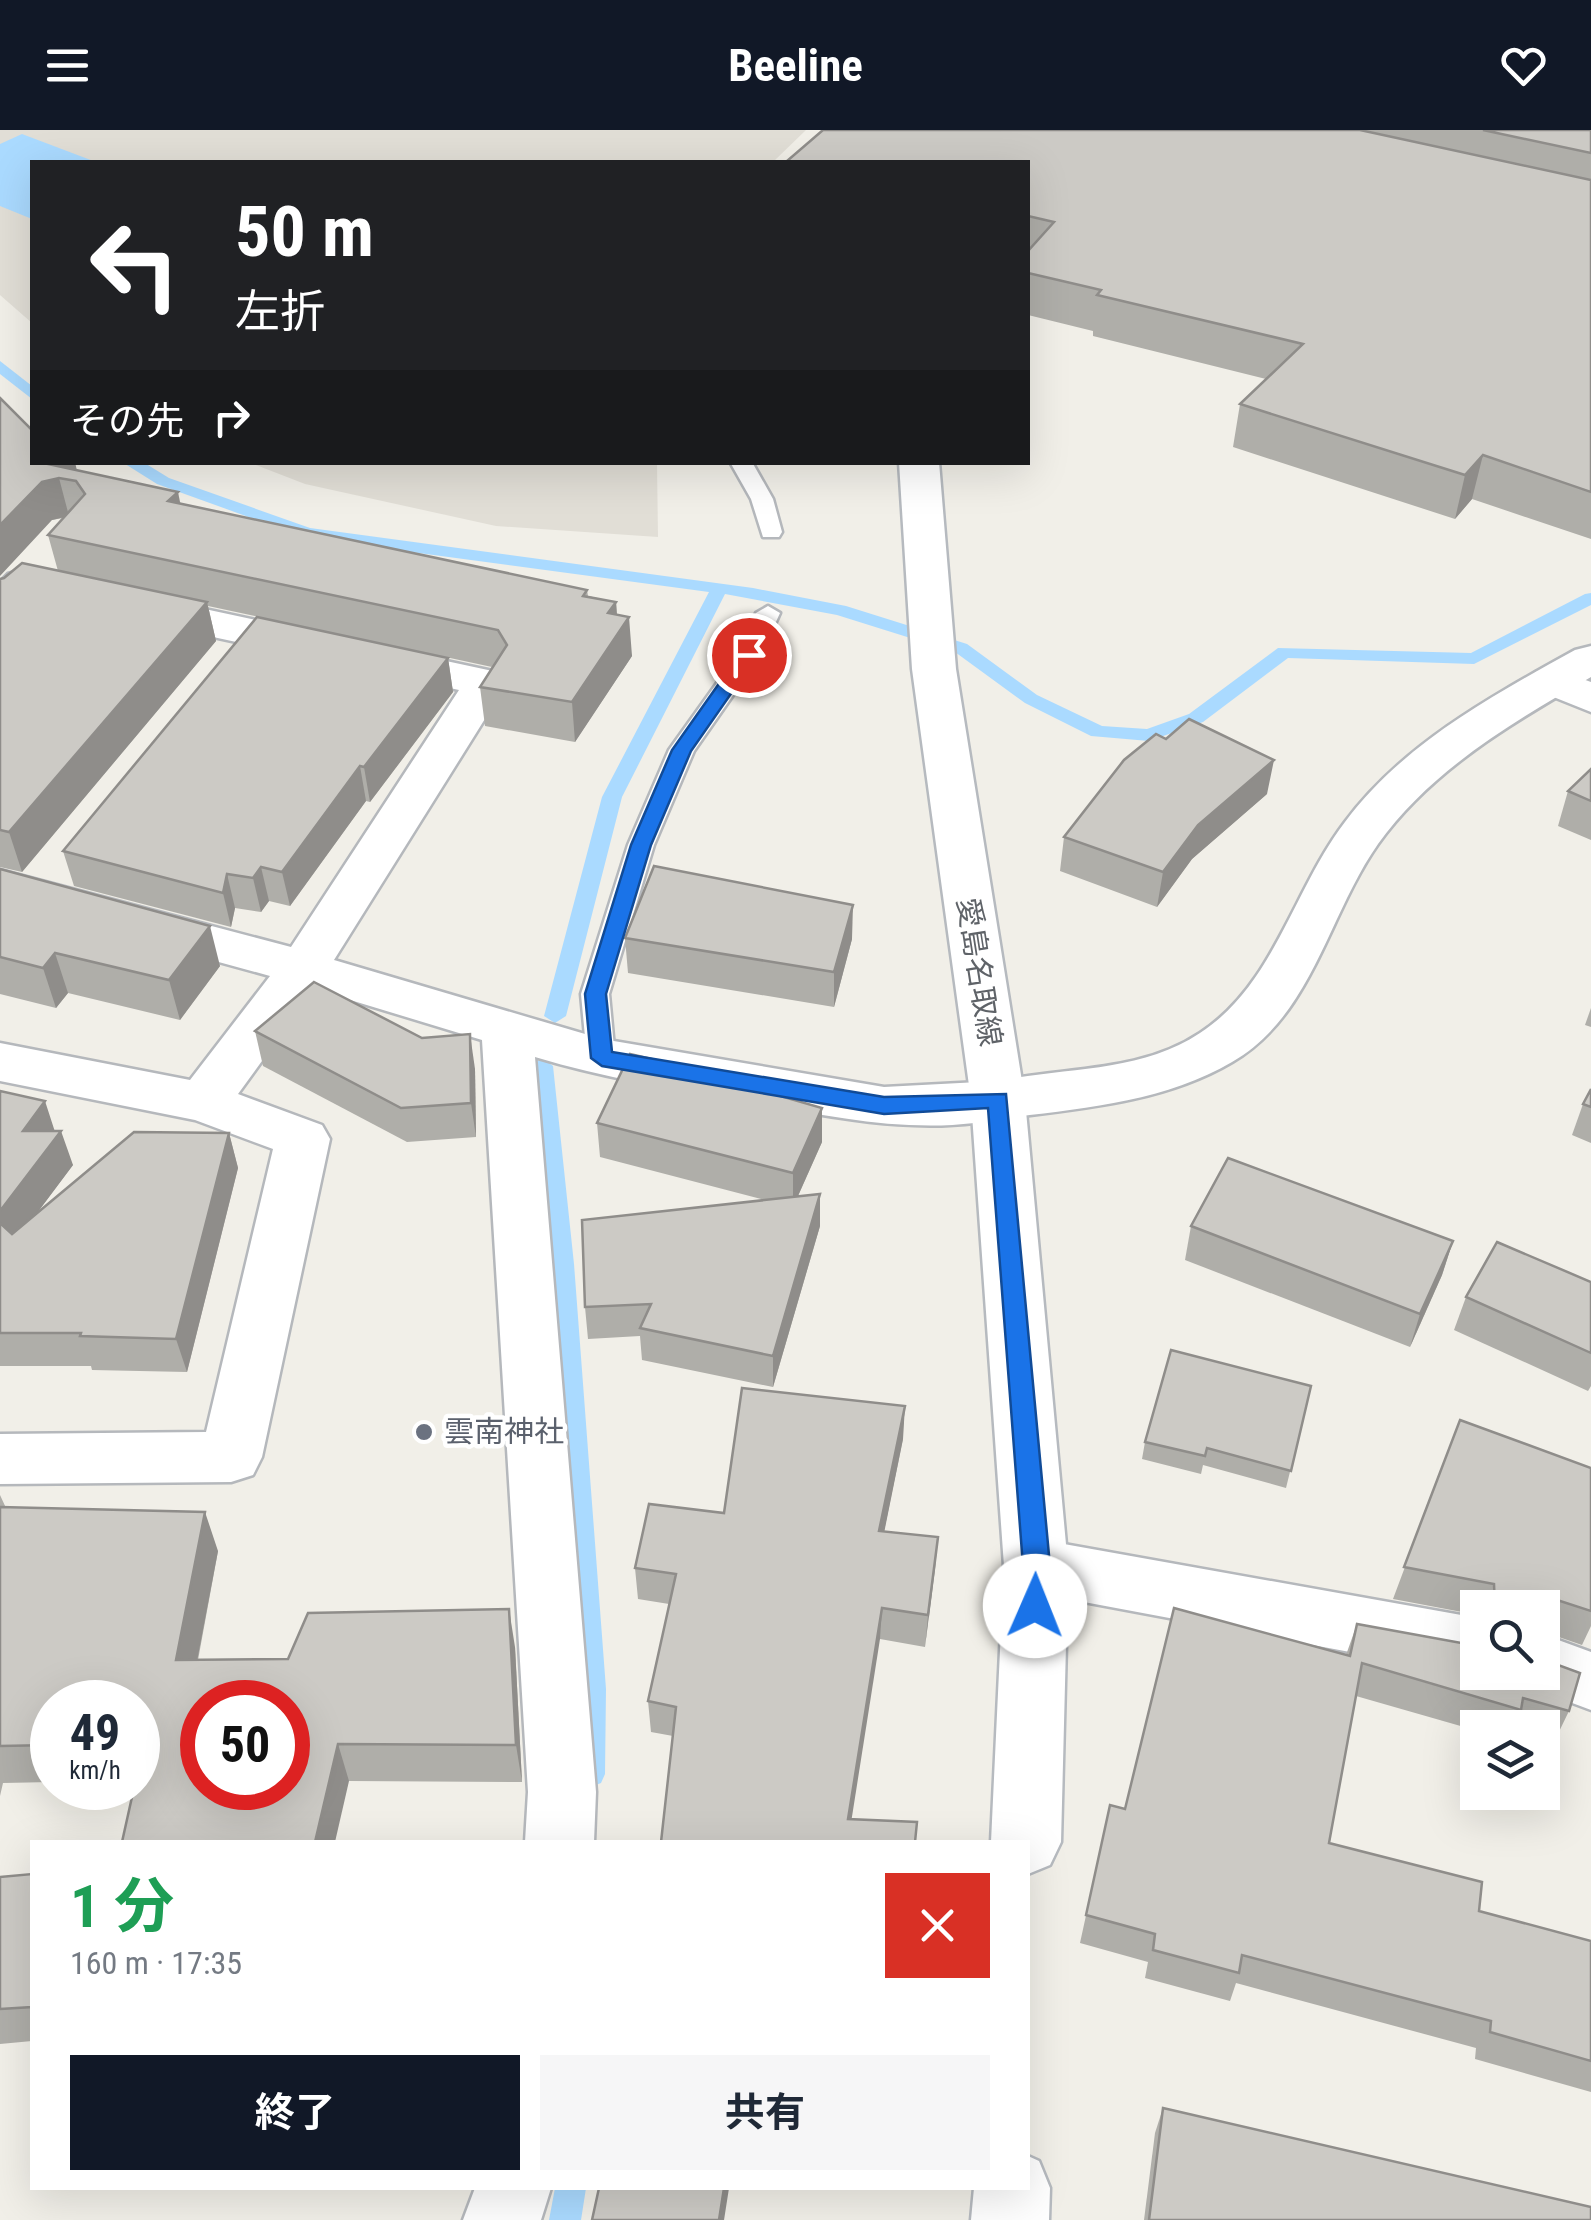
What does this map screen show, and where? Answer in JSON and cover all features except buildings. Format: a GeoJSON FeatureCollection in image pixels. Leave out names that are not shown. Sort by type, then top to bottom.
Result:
{"type":"FeatureCollection","features":[{"type":"Feature","properties":{"kind":"street","name":"愛島名取線"},"geometry":{"type":"LineString","coordinates":[[919,465],[934,669],[998,1100],[1036,1566],[1026,1840]]}},
{"type":"Feature","properties":{"kind":"street"},"geometry":{"type":"LineString","coordinates":[[12,594],[58,544]]}},
{"type":"Feature","properties":{"kind":"street"},"geometry":{"type":"LineString","coordinates":[[12,594],[252,632],[486,682],[303,968],[203,1102]]}},
{"type":"Feature","properties":{"kind":"street"},"geometry":{"type":"LineString","coordinates":[[216,675],[252,632]]}},
{"type":"Feature","properties":{"kind":"street"},"geometry":{"type":"LineString","coordinates":[[31,882],[602,1058],[884,1106],[998,1100],[1104,1086],[1199,1059],[1237,1032],[1267,1001],[1339,867],[1374,815],[1428,761],[1578,679]]}},
{"type":"Feature","properties":{"kind":"street"},"geometry":{"type":"LineString","coordinates":[[507,1029],[562,1792],[560,1840]]}},
{"type":"Feature","properties":{"kind":"street"},"geometry":{"type":"LineString","coordinates":[[0,1062],[203,1102],[303,1140],[231,1457],[0,1459]]}},
{"type":"Feature","properties":{"kind":"street"},"geometry":{"type":"LineString","coordinates":[[1036,1566],[1460,1645]]}},
{"type":"Feature","properties":{"kind":"street"},"geometry":{"type":"LineString","coordinates":[[1560,1670],[1591,1681]]}},
{"type":"Feature","properties":{"kind":"street"},"geometry":{"type":"LineString","coordinates":[[502,2220],[512,2190]]}},
{"type":"Feature","properties":{"kind":"street"},"geometry":{"type":"LineString","coordinates":[[1010,2220],[1012,2190]]}},
{"type":"Feature","properties":{"kind":"lane"},"geometry":{"type":"LineString","coordinates":[[742,465],[762,498],[772,532]]}},
{"type":"Feature","properties":{"kind":"lane"},"geometry":{"type":"LineString","coordinates":[[602,1058],[595,994],[641,845],[682,750],[749,655],[768,613]]}},
{"type":"Feature","properties":{"kind":"shaded area"},"geometry":{"type":"Polygon","coordinates":[[[0,130],[806,130],[775,160],[30,160],[30,321],[0,295],[0,130]]]}},
{"type":"Feature","properties":{"kind":"shaded area"},"geometry":{"type":"Polygon","coordinates":[[[256,465],[657,465],[658,537],[496,526],[305,484],[256,465]]]}},
{"type":"Feature","properties":{"kind":"water"},"geometry":{"type":"Polygon","coordinates":[[[22,134],[91,160],[30,160],[30,218],[0,206],[0,144],[22,134]]]}},
{"type":"Feature","properties":{"kind":"waterway"},"geometry":{"type":"LineString","coordinates":[[0,366],[30,392]]}},
{"type":"Feature","properties":{"kind":"waterway"},"geometry":{"type":"LineString","coordinates":[[135,465],[163,481],[307,533],[753,593],[840,610],[961,648],[1031,699],[1098,732],[1149,735],[1196,718],[1284,652],[1474,659],[1591,598]]}},
{"type":"Feature","properties":{"kind":"waterway"},"geometry":{"type":"LineString","coordinates":[[555,1016],[612,797],[719,589]]}},
{"type":"Feature","properties":{"kind":"waterway"},"geometry":{"type":"LineString","coordinates":[[542,1066],[562,1264],[593,1689],[591,1774]]}},
{"type":"Feature","properties":{"kind":"waterway"},"geometry":{"type":"LineString","coordinates":[[565,2220],[571,2190]]}},
{"type":"Feature","properties":{"kind":"place","name":"雲南神社"},"geometry":{"type":"Point","coordinates":[424,1432]}},
{"type":"Feature","properties":{"kind":"route"},"geometry":{"type":"LineString","coordinates":[[749,655],[682,750],[641,845],[595,994],[602,1058],[884,1106],[998,1100],[1036,1566],[1035,1606]]}}]}
